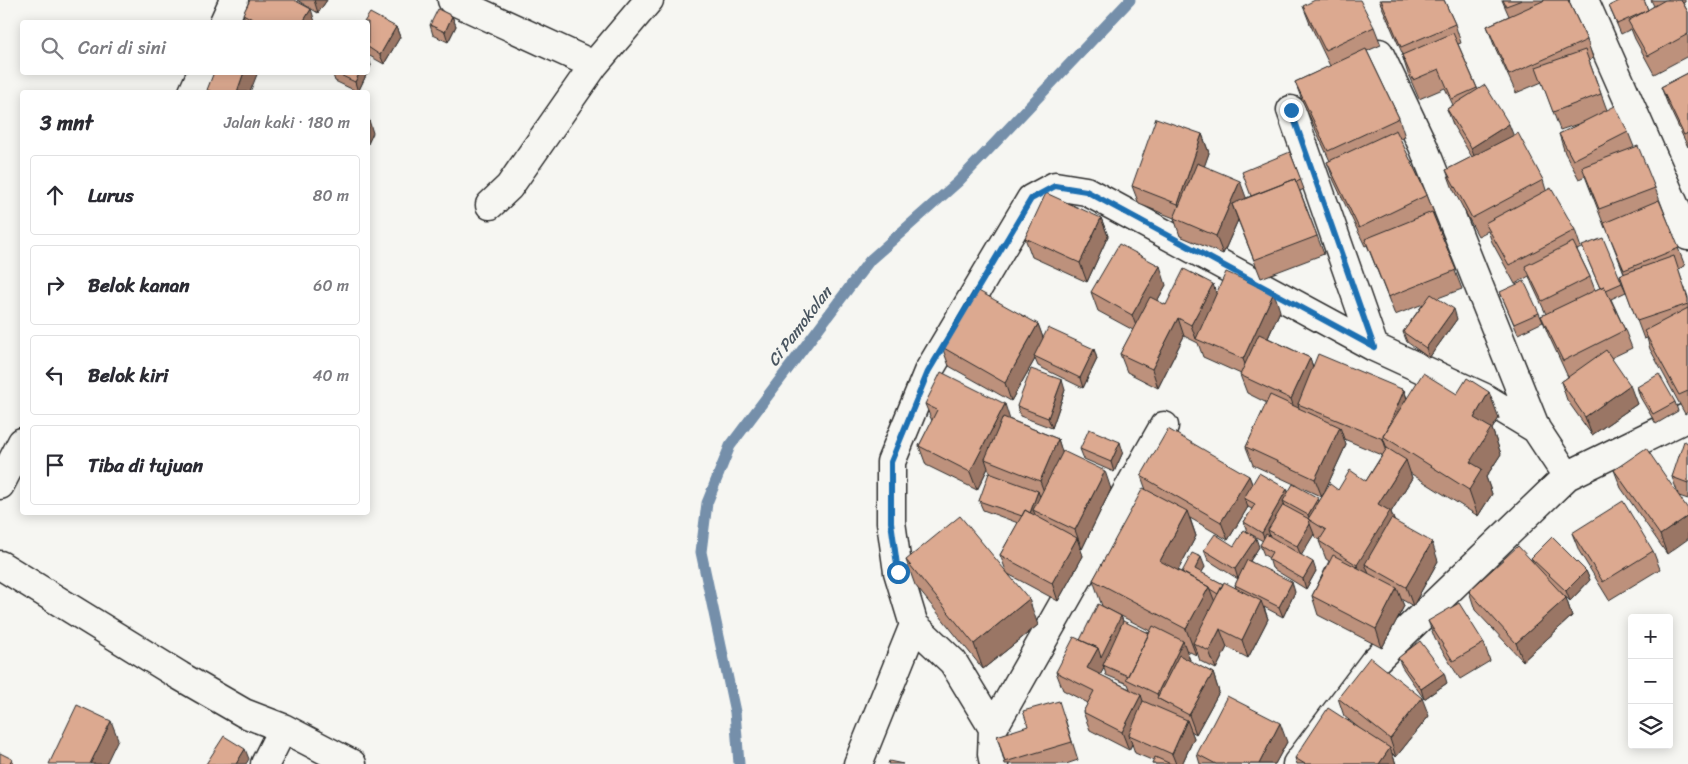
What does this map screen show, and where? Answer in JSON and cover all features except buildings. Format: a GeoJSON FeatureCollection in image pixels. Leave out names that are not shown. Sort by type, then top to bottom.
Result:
{"type":"FeatureCollection","features":[{"type":"Feature","properties":{"kind":"street"},"geometry":{"type":"LineString","coordinates":[[225,20],[234,0]]}},
{"type":"Feature","properties":{"kind":"street"},"geometry":{"type":"LineString","coordinates":[[452,0],[594,66]]}},
{"type":"Feature","properties":{"kind":"street"},"geometry":{"type":"LineString","coordinates":[[490,205],[509,187],[594,66],[650,0]]}},
{"type":"Feature","properties":{"kind":"street"},"geometry":{"type":"LineString","coordinates":[[1584,0],[1688,236]]}},
{"type":"Feature","properties":{"kind":"street"},"geometry":{"type":"LineString","coordinates":[[1379,53],[1423,146],[1536,429],[1567,476]]}},
{"type":"Feature","properties":{"kind":"street"},"geometry":{"type":"LineString","coordinates":[[194,90],[201,75]]}},
{"type":"Feature","properties":{"kind":"street"},"geometry":{"type":"LineString","coordinates":[[1291,110],[1374,347]]}},
{"type":"Feature","properties":{"kind":"street"},"geometry":{"type":"LineString","coordinates":[[993,728],[953,662],[914,625],[898,572],[891,522],[891,462],[926,376],[1031,199],[1055,186],[1086,191],[1374,347],[1484,397],[1536,429]]}},
{"type":"Feature","properties":{"kind":"street"},"geometry":{"type":"LineString","coordinates":[[926,376],[952,390]]}},
{"type":"Feature","properties":{"kind":"street"},"geometry":{"type":"LineString","coordinates":[[1297,764],[1374,662],[1567,476],[1688,417]]}},
{"type":"Feature","properties":{"kind":"street"},"geometry":{"type":"LineString","coordinates":[[994,764],[992,754],[993,728],[1164,426]]}},
{"type":"Feature","properties":{"kind":"street"},"geometry":{"type":"LineString","coordinates":[[0,484],[20,446]]}},
{"type":"Feature","properties":{"kind":"street"},"geometry":{"type":"LineString","coordinates":[[0,565],[180,676],[244,712],[283,728],[352,764]]}},
{"type":"Feature","properties":{"kind":"street"},"geometry":{"type":"LineString","coordinates":[[858,764],[914,625]]}},
{"type":"Feature","properties":{"kind":"street"},"geometry":{"type":"LineString","coordinates":[[264,764],[283,728]]}},
{"type":"Feature","properties":{"kind":"waterway","name":"Ci Pamokolan"},"geometry":{"type":"LineString","coordinates":[[739,764],[735,712],[701,552],[707,503],[730,446],[870,260],[958,182],[1130,0]]}},
{"type":"Feature","properties":{"kind":"route"},"geometry":{"type":"LineString","coordinates":[[898,572],[891,522],[891,462],[928,372],[1031,199],[1055,186],[1086,191],[1374,347],[1291,110]]}}]}
